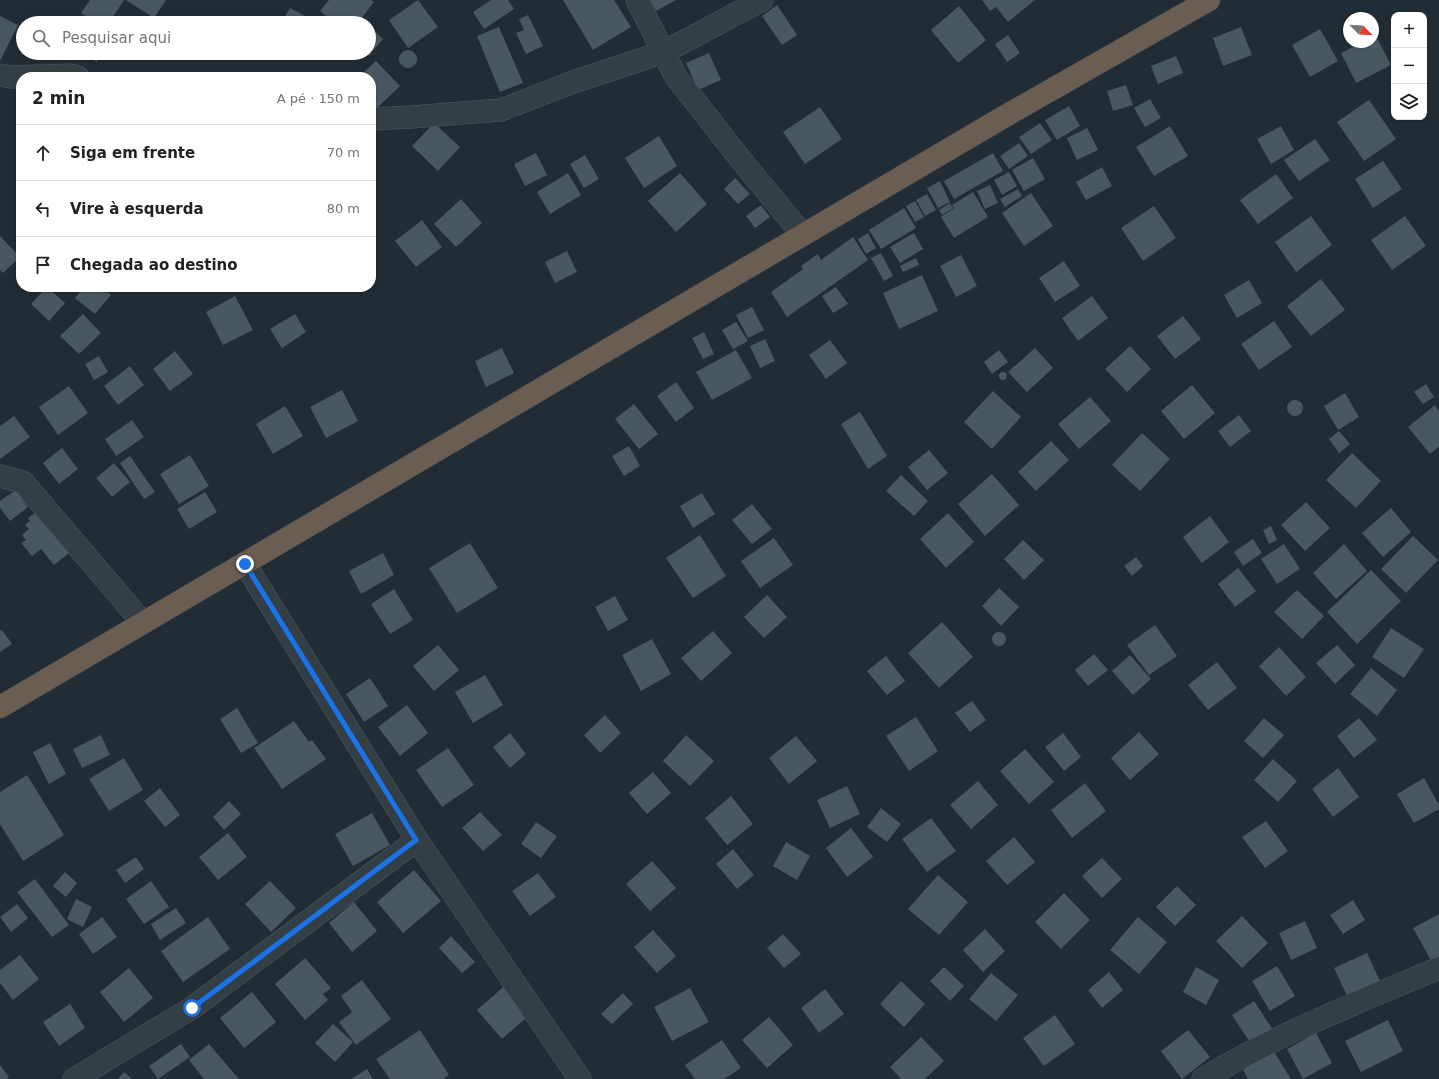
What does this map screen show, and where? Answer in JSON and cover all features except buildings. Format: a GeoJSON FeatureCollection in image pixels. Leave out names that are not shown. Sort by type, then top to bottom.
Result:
{"type":"FeatureCollection","features":[{"type":"Feature","properties":{"kind":"highway"},"geometry":{"type":"LineString","coordinates":[[0,707],[1000,119],[1209,0]]}},
{"type":"Feature","properties":{"kind":"street"},"geometry":{"type":"LineString","coordinates":[[637,0],[676,77],[745,165],[803,235]]}},
{"type":"Feature","properties":{"kind":"street"},"geometry":{"type":"LineString","coordinates":[[376,119],[501,110],[573,82],[664,52],[762,0]]}},
{"type":"Feature","properties":{"kind":"street"},"geometry":{"type":"LineString","coordinates":[[0,75],[16,77]]}},
{"type":"Feature","properties":{"kind":"street"},"geometry":{"type":"LineString","coordinates":[[0,476],[23,482],[143,623]]}},
{"type":"Feature","properties":{"kind":"street"},"geometry":{"type":"LineString","coordinates":[[245,564],[416,840],[580,1079]]}},
{"type":"Feature","properties":{"kind":"street"},"geometry":{"type":"LineString","coordinates":[[74,1079],[192,1008],[416,840]]}},
{"type":"Feature","properties":{"kind":"street"},"geometry":{"type":"LineString","coordinates":[[1203,1079],[1233,1060],[1312,1022],[1439,968]]}},
{"type":"Feature","properties":{"kind":"route"},"geometry":{"type":"LineString","coordinates":[[192,1008],[416,840],[245,564]]}}]}
